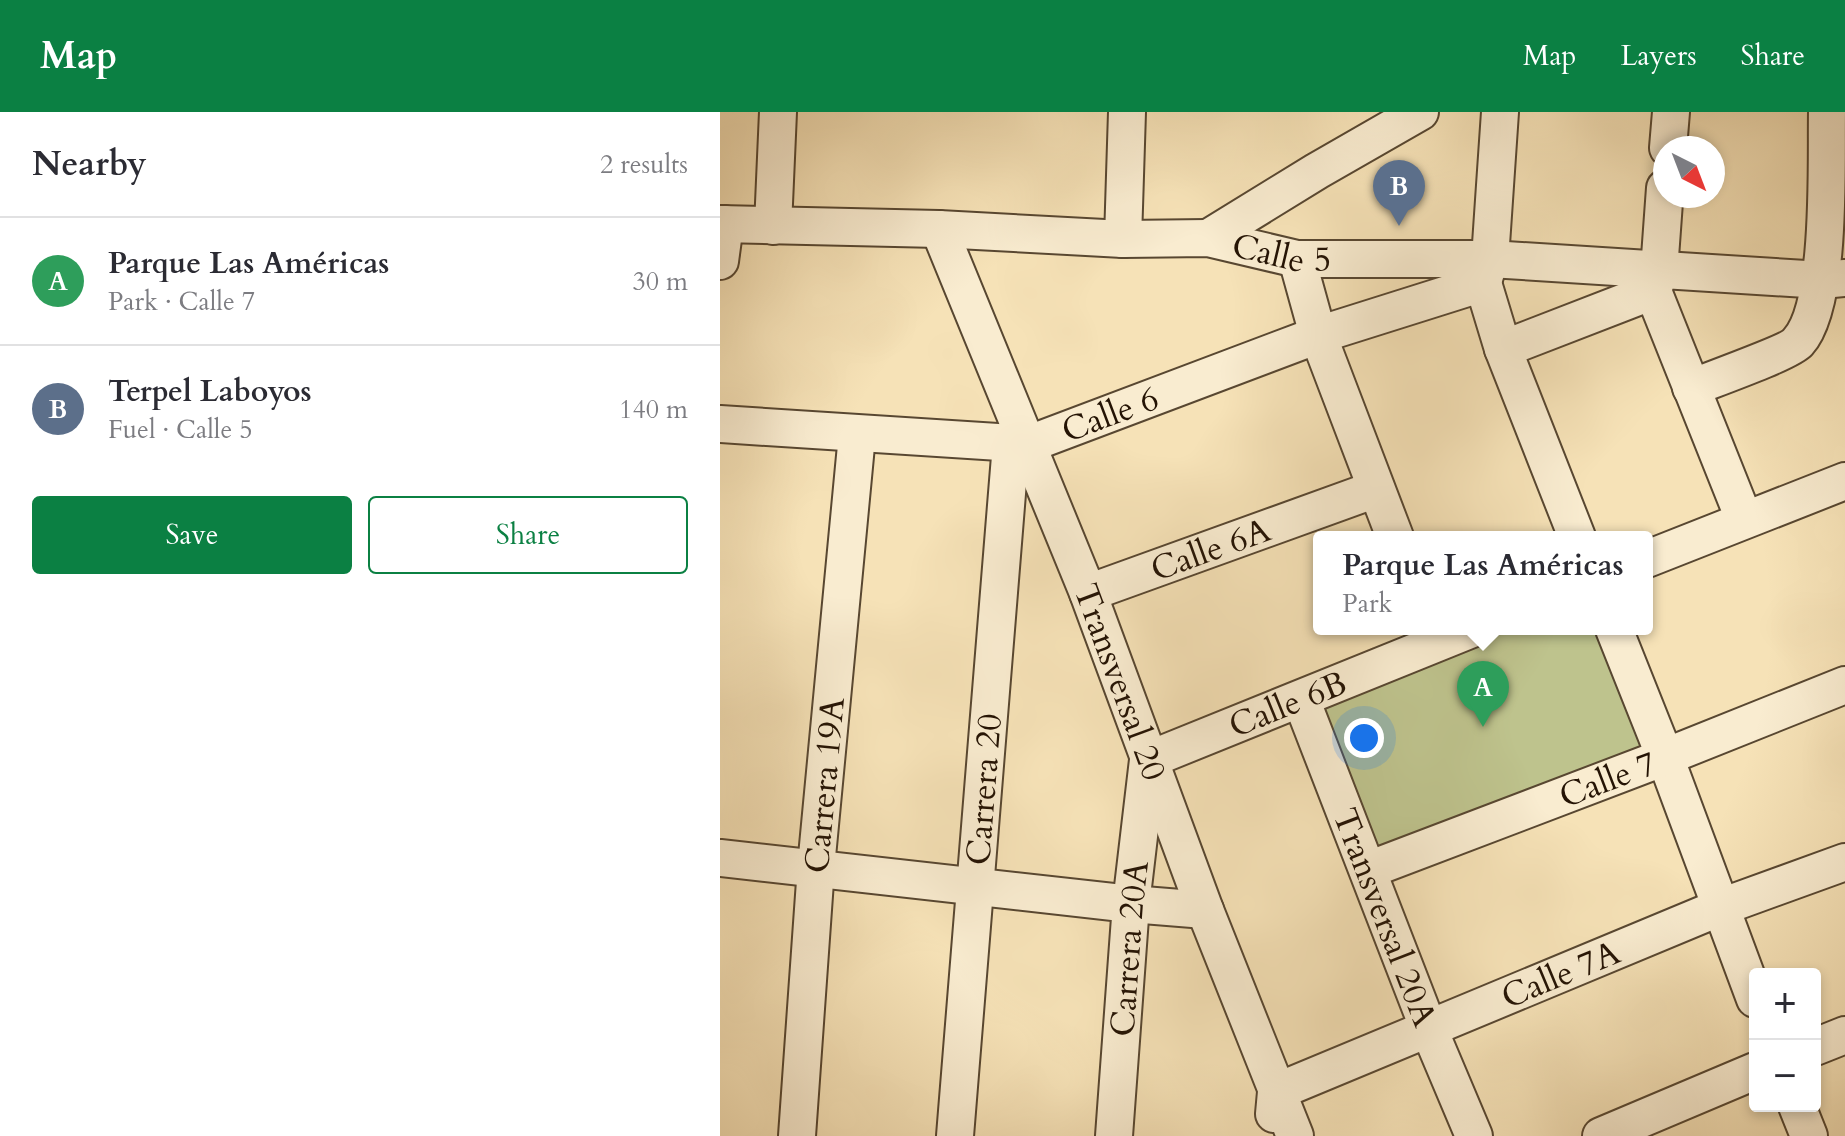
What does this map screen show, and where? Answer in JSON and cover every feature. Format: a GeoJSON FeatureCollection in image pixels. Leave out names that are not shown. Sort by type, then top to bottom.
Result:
{"type":"FeatureCollection","features":[{"type":"Feature","properties":{"kind":"street"},"geometry":{"type":"LineString","coordinates":[[773,226],[778,112]]}},
{"type":"Feature","properties":{"kind":"street"},"geometry":{"type":"LineString","coordinates":[[1123,239],[1127,112]]}},
{"type":"Feature","properties":{"kind":"street"},"geometry":{"type":"LineString","coordinates":[[1208,238],[1420,112]]}},
{"type":"Feature","properties":{"kind":"street"},"geometry":{"type":"LineString","coordinates":[[1500,112],[1486,271],[1503,349],[1575,531]]}},
{"type":"Feature","properties":{"kind":"street"},"geometry":{"type":"LineString","coordinates":[[1669,136],[1671,112]]}},
{"type":"Feature","properties":{"kind":"street"},"geometry":{"type":"LineString","coordinates":[[1691,388],[1797,344],[1834,279],[1827,112]]}},
{"type":"Feature","properties":{"kind":"street"},"geometry":{"type":"LineString","coordinates":[[1663,208],[1656,281],[1691,388],[1744,519]]}},
{"type":"Feature","properties":{"kind":"street"},"geometry":{"type":"LineString","coordinates":[[720,261],[722,224]]}},
{"type":"Feature","properties":{"kind":"street","name":"Calle 5"},"geometry":{"type":"LineString","coordinates":[[722,224],[939,229],[1123,239],[1208,238],[1297,259],[1656,281],[1834,279]]}},
{"type":"Feature","properties":{"kind":"street","name":"Transversal 20"},"geometry":{"type":"LineString","coordinates":[[939,229],[1020,444],[1088,593],[1205,910],[1295,1136]]}},
{"type":"Feature","properties":{"kind":"street"},"geometry":{"type":"LineString","coordinates":[[1297,259],[1318,335],[1393,531]]}},
{"type":"Feature","properties":{"kind":"street","name":"Calle 6"},"geometry":{"type":"LineString","coordinates":[[720,424],[1020,444],[1486,271]]}},
{"type":"Feature","properties":{"kind":"street"},"geometry":{"type":"LineString","coordinates":[[1503,349],[1656,281]]}},
{"type":"Feature","properties":{"kind":"street","name":"Carrera 19A"},"geometry":{"type":"LineString","coordinates":[[797,1136],[816,867],[857,435]]}},
{"type":"Feature","properties":{"kind":"street","name":"Carrera 20"},"geometry":{"type":"LineString","coordinates":[[955,1136],[1020,444]]}},
{"type":"Feature","properties":{"kind":"street"},"geometry":{"type":"LineString","coordinates":[[1653,557],[1845,481]]}},
{"type":"Feature","properties":{"kind":"street","name":"Calle 6A"},"geometry":{"type":"LineString","coordinates":[[1088,593],[1376,489]]}},
{"type":"Feature","properties":{"kind":"street"},"geometry":{"type":"LineString","coordinates":[[1616,635],[1749,983]]}},
{"type":"Feature","properties":{"kind":"street","name":"Calle 6B"},"geometry":{"type":"LineString","coordinates":[[1148,760],[1301,699],[1435,636]]}},
{"type":"Feature","properties":{"kind":"street","name":"Calle 7"},"geometry":{"type":"LineString","coordinates":[[1368,870],[1845,685]]}},
{"type":"Feature","properties":{"kind":"street","name":"Transversal 20A"},"geometry":{"type":"LineString","coordinates":[[1301,699],[1428,1027],[1474,1136]]}},
{"type":"Feature","properties":{"kind":"street","name":"Carrera 20A"},"geometry":{"type":"LineString","coordinates":[[1114,1136],[1131,904],[1148,760]]}},
{"type":"Feature","properties":{"kind":"street"},"geometry":{"type":"LineString","coordinates":[[720,858],[1205,910]]}},
{"type":"Feature","properties":{"kind":"street","name":"Calle 7A"},"geometry":{"type":"LineString","coordinates":[[1276,1092],[1721,907],[1845,862]]}},
{"type":"Feature","properties":{"kind":"street"},"geometry":{"type":"LineString","coordinates":[[1821,1045],[1845,1035]]}},
{"type":"Feature","properties":{"kind":"street"},"geometry":{"type":"LineString","coordinates":[[1601,1136],[1749,1074]]}},
{"type":"Feature","properties":{"kind":"street"},"geometry":{"type":"LineString","coordinates":[[1272,1136],[1276,1092]]}},
{"type":"Feature","properties":{"kind":"street"},"geometry":{"type":"LineString","coordinates":[[1799,1112],[1809,1136]]}},
{"type":"Feature","properties":{"kind":"green space"},"geometry":{"type":"Polygon","coordinates":[[[1485,635],[1603,635],[1650,752],[1374,857],[1316,702],[1485,635]]]}},
{"type":"Feature","properties":{"kind":"place","name":"Terpel Laboyos"},"geometry":{"type":"Point","coordinates":[1399,226]}},
{"type":"Feature","properties":{"kind":"place","name":"Parque Las Américas"},"geometry":{"type":"Point","coordinates":[1483,727]}}]}
